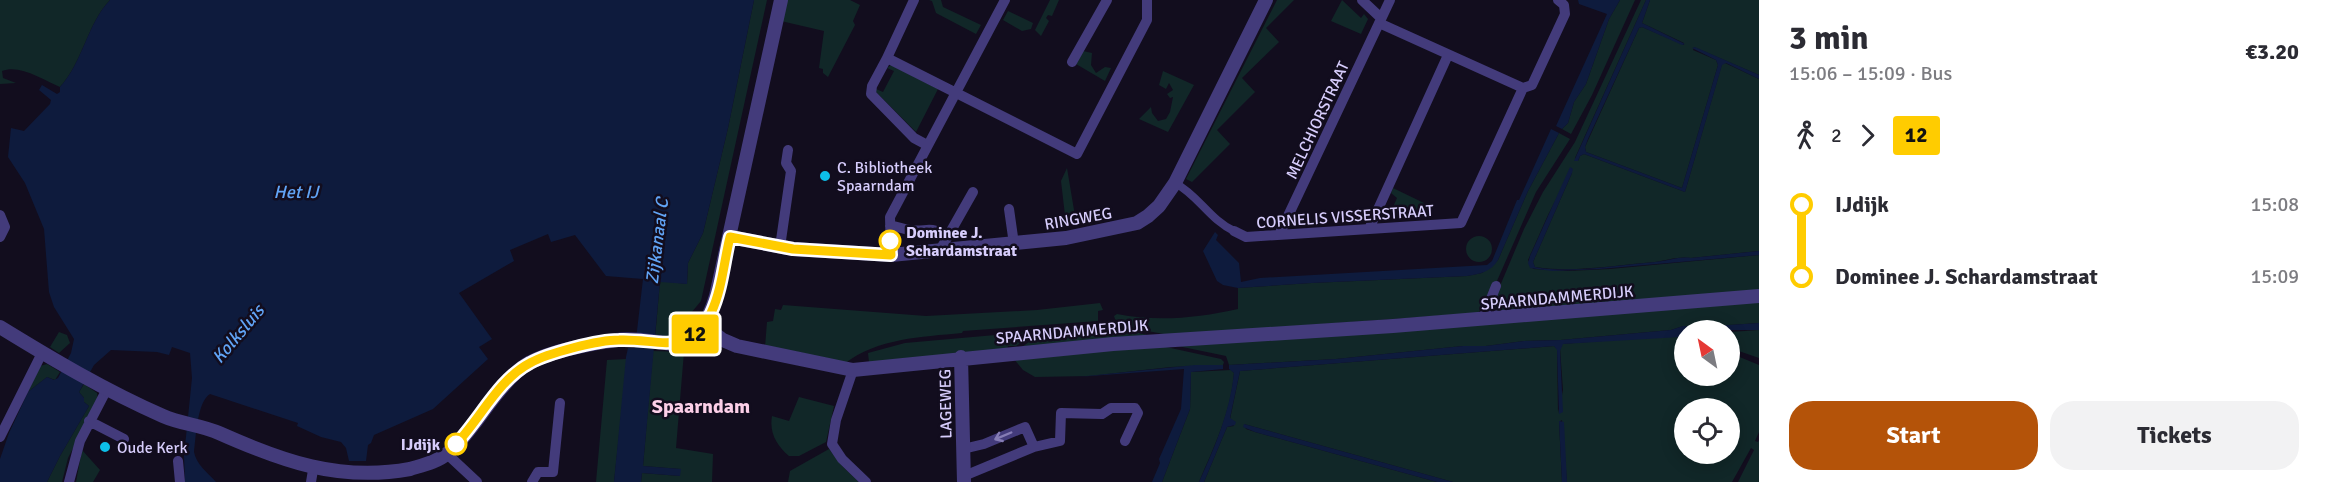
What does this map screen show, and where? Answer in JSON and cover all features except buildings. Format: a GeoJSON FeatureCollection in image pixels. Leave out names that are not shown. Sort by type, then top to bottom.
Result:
{"type":"FeatureCollection","features":[{"type":"Feature","properties":{"kind":"street"},"geometry":{"type":"LineString","coordinates":[[0,327],[101,386],[166,418],[218,432],[312,476],[384,474],[429,464],[447,454],[500,390],[519,369],[529,363],[539,358],[618,339],[663,343],[682,342],[703,326],[712,311],[730,237],[781,0]]}},
{"type":"Feature","properties":{"kind":"street"},"geometry":{"type":"LineString","coordinates":[[914,0],[872,86],[871,94],[914,138],[927,145]]}},
{"type":"Feature","properties":{"kind":"street"},"geometry":{"type":"LineString","coordinates":[[891,255],[890,217],[1005,0]]}},
{"type":"Feature","properties":{"kind":"street"},"geometry":{"type":"LineString","coordinates":[[1072,62],[1107,0]]}},
{"type":"Feature","properties":{"kind":"street"},"geometry":{"type":"LineString","coordinates":[[887,58],[1077,154],[1147,20],[1147,0]]}},
{"type":"Feature","properties":{"kind":"street","name":"RINGWEG"},"geometry":{"type":"LineString","coordinates":[[730,237],[780,247],[891,255],[942,246],[1014,244],[1087,234],[1137,223],[1159,206],[1175,183],[1266,0]]}},
{"type":"Feature","properties":{"kind":"street"},"geometry":{"type":"LineString","coordinates":[[1362,0],[1380,21],[1448,55],[1523,88],[1532,85],[1565,14],[1564,5],[1558,0]]}},
{"type":"Feature","properties":{"kind":"street","name":"MELCHIORSTRAAT"},"geometry":{"type":"LineString","coordinates":[[1279,235],[1390,0]]}},
{"type":"Feature","properties":{"kind":"street"},"geometry":{"type":"LineString","coordinates":[[1369,229],[1448,55]]}},
{"type":"Feature","properties":{"kind":"street","name":"CORNELIS VISSERSTRAAT"},"geometry":{"type":"LineString","coordinates":[[1226,226],[1246,237],[1461,224],[1523,88]]}},
{"type":"Feature","properties":{"kind":"street"},"geometry":{"type":"LineString","coordinates":[[780,247],[791,171],[786,163],[788,150]]}},
{"type":"Feature","properties":{"kind":"street"},"geometry":{"type":"LineString","coordinates":[[1175,183],[1188,190],[1226,226]]}},
{"type":"Feature","properties":{"kind":"street"},"geometry":{"type":"LineString","coordinates":[[942,246],[974,192]]}},
{"type":"Feature","properties":{"kind":"street"},"geometry":{"type":"LineString","coordinates":[[1010,209],[1014,244]]}},
{"type":"Feature","properties":{"kind":"street"},"geometry":{"type":"LineString","coordinates":[[0,215],[5,227],[0,237]]}},
{"type":"Feature","properties":{"kind":"street"},"geometry":{"type":"LineString","coordinates":[[890,226],[909,230],[932,229],[941,233],[942,246]]}},
{"type":"Feature","properties":{"kind":"street"},"geometry":{"type":"LineString","coordinates":[[1483,319],[1496,286]]}},
{"type":"Feature","properties":{"kind":"street","name":"SPAARNDAMMERDIJK"},"geometry":{"type":"LineString","coordinates":[[703,326],[723,340],[737,346],[853,370],[961,357],[1143,341],[1483,319],[1759,296]]}},
{"type":"Feature","properties":{"kind":"street"},"geometry":{"type":"LineString","coordinates":[[0,437],[5,412],[42,353]]}},
{"type":"Feature","properties":{"kind":"street","name":"LAGEWEG"},"geometry":{"type":"LineString","coordinates":[[961,357],[964,479],[1034,447],[1060,441],[1061,413],[1102,414],[1111,408],[1135,408],[1138,413],[1125,441]]}},
{"type":"Feature","properties":{"kind":"street"},"geometry":{"type":"LineString","coordinates":[[853,370],[836,420],[832,444],[842,459],[866,482]]}},
{"type":"Feature","properties":{"kind":"street"},"geometry":{"type":"LineString","coordinates":[[69,482],[80,441],[101,386]]}},
{"type":"Feature","properties":{"kind":"street"},"geometry":{"type":"LineString","coordinates":[[532,482],[538,472],[553,472],[560,403]]}},
{"type":"Feature","properties":{"kind":"street"},"geometry":{"type":"LineString","coordinates":[[89,421],[124,439]]}},
{"type":"Feature","properties":{"kind":"street","name":"LAGEWEG"},"geometry":{"type":"LineString","coordinates":[[963,449],[984,444],[1025,427],[1034,447]]}},
{"type":"Feature","properties":{"kind":"street"},"geometry":{"type":"LineString","coordinates":[[447,454],[477,482]]}},
{"type":"Feature","properties":{"kind":"street"},"geometry":{"type":"LineString","coordinates":[[178,461],[180,482]]}},
{"type":"Feature","properties":{"kind":"green space"},"geometry":{"type":"Polygon","coordinates":[[[0,0],[110,0],[96,20],[74,66],[60,87],[24,71],[9,69],[2,71],[3,78],[16,83],[0,84],[0,0]]]}},
{"type":"Feature","properties":{"kind":"green space"},"geometry":{"type":"Polygon","coordinates":[[[754,0],[767,0],[701,301],[671,337],[655,338],[660,281],[687,284],[688,263],[703,233],[728,128],[754,0]]]}},
{"type":"Feature","properties":{"kind":"green space"},"geometry":{"type":"Polygon","coordinates":[[[785,0],[850,0],[860,5],[853,21],[855,25],[828,77],[823,73],[823,69],[819,68],[824,31],[781,21],[785,0]]]}},
{"type":"Feature","properties":{"kind":"green space"},"geometry":{"type":"Polygon","coordinates":[[[929,0],[941,0],[943,7],[981,25],[976,34],[936,13],[932,1],[929,0]]]}},
{"type":"Feature","properties":{"kind":"green space"},"geometry":{"type":"Polygon","coordinates":[[[1050,0],[1059,0],[1052,16],[1048,15],[1046,18],[1049,21],[1041,36],[1035,30],[1050,0]]]}},
{"type":"Feature","properties":{"kind":"green space"},"geometry":{"type":"Polygon","coordinates":[[[1277,0],[1294,0],[1266,28],[1279,42],[1242,78],[1255,92],[1217,130],[1230,144],[1192,182],[1186,179],[1277,0]]]}},
{"type":"Feature","properties":{"kind":"green space"},"geometry":{"type":"Polygon","coordinates":[[[1342,0],[1361,18],[1364,14],[1368,19],[1361,34],[1331,21],[1342,0]]]}},
{"type":"Feature","properties":{"kind":"green space"},"geometry":{"type":"Polygon","coordinates":[[[1620,0],[1635,0],[1592,95],[1571,134],[1562,129],[1568,123],[1574,102],[1586,84],[1609,19],[1620,0]]]}},
{"type":"Feature","properties":{"kind":"green space"},"geometry":{"type":"Polygon","coordinates":[[[1641,0],[1646,0],[1575,158],[1578,161],[1584,154],[1685,192],[1722,64],[1725,63],[1759,79],[1759,251],[1595,268],[1535,267],[1533,262],[1572,173],[1572,168],[1528,260],[1533,269],[1567,271],[1759,255],[1759,293],[1497,311],[1494,306],[1497,293],[1524,229],[1543,192],[1575,142],[1641,0]]]}},
{"type":"Feature","properties":{"kind":"green space"},"geometry":{"type":"Polygon","coordinates":[[[1650,0],[1759,0],[1759,75],[1694,47],[1693,50],[1716,60],[1718,65],[1682,188],[1586,152],[1585,147],[1639,28],[1642,27],[1684,45],[1642,23],[1650,0]]]}},
{"type":"Feature","properties":{"kind":"green space"},"geometry":{"type":"Polygon","coordinates":[[[1008,11],[1033,23],[1031,29],[1022,31],[1003,20],[1008,11]]]}},
{"type":"Feature","properties":{"kind":"green space"},"geometry":{"type":"Polygon","coordinates":[[[1083,51],[1092,53],[1091,65],[1096,73],[1105,67],[1111,68],[1105,81],[1076,64],[1083,51]]]}},
{"type":"Feature","properties":{"kind":"green space"},"geometry":{"type":"Polygon","coordinates":[[[891,65],[938,89],[916,132],[876,92],[876,89],[883,92],[894,71],[887,68],[891,65]]]}},
{"type":"Feature","properties":{"kind":"green space"},"geometry":{"type":"Polygon","coordinates":[[[1163,71],[1194,85],[1168,132],[1139,119],[1151,107],[1158,121],[1166,119],[1170,112],[1173,97],[1170,98],[1167,94],[1173,90],[1169,83],[1166,89],[1159,85],[1163,71]]]}},
{"type":"Feature","properties":{"kind":"green space"},"geometry":{"type":"Polygon","coordinates":[[[1559,133],[1570,139],[1536,192],[1486,306],[1477,313],[1169,335],[1126,327],[1115,319],[1114,316],[1117,314],[1147,318],[1177,318],[1238,309],[1238,288],[1467,276],[1482,273],[1498,260],[1528,191],[1559,133]]]}},
{"type":"Feature","properties":{"kind":"green space"},"geometry":{"type":"Polygon","coordinates":[[[1067,168],[1076,222],[1066,224],[1061,181],[1067,168]]]}},
{"type":"Feature","properties":{"kind":"green space"},"geometry":{"type":"Polygon","coordinates":[[[1393,188],[1424,203],[1419,213],[1395,213],[1393,219],[1388,218],[1397,198],[1391,193],[1393,188]]]}},
{"type":"Feature","properties":{"kind":"green space"},"geometry":{"type":"Polygon","coordinates":[[[1479,236],[1488,240],[1492,249],[1488,258],[1479,262],[1470,258],[1466,249],[1470,240],[1479,236]]]}},
{"type":"Feature","properties":{"kind":"green space"},"geometry":{"type":"Polygon","coordinates":[[[1759,301],[1759,323],[1740,324],[1740,320],[1674,320],[1674,329],[1671,330],[1463,346],[1336,359],[1229,365],[1226,356],[1173,345],[1759,301]]]}},
{"type":"Feature","properties":{"kind":"green space"},"geometry":{"type":"Polygon","coordinates":[[[1100,303],[1103,310],[1098,311],[1098,321],[963,331],[962,333],[900,340],[857,355],[844,364],[765,347],[767,322],[773,321],[775,309],[781,310],[783,305],[926,316],[1037,310],[1100,303]]]}},
{"type":"Feature","properties":{"kind":"green space"},"geometry":{"type":"Polygon","coordinates":[[[1112,320],[1123,329],[1151,336],[1019,349],[1046,330],[1101,326],[1112,320]]]}},
{"type":"Feature","properties":{"kind":"green space"},"geometry":{"type":"Polygon","coordinates":[[[1759,330],[1759,358],[1740,351],[1740,331],[1759,330]]]}},
{"type":"Feature","properties":{"kind":"green space"},"geometry":{"type":"Polygon","coordinates":[[[1039,331],[1016,346],[1008,346],[1007,349],[869,362],[868,353],[905,343],[1039,331]]]}},
{"type":"Feature","properties":{"kind":"green space"},"geometry":{"type":"Polygon","coordinates":[[[59,332],[67,335],[70,343],[59,353],[50,347],[59,332]]]}},
{"type":"Feature","properties":{"kind":"green space"},"geometry":{"type":"Polygon","coordinates":[[[1674,336],[1674,386],[1740,386],[1740,357],[1759,365],[1759,432],[1755,441],[1759,440],[1759,482],[1738,482],[1754,450],[1751,448],[1732,482],[1567,482],[1562,420],[1559,422],[1562,482],[1453,482],[1244,424],[1246,429],[1255,432],[1437,482],[1204,482],[1227,427],[1234,426],[1230,419],[1240,371],[1554,346],[1557,349],[1558,413],[1563,390],[1560,348],[1562,344],[1674,336]]]}},
{"type":"Feature","properties":{"kind":"green space"},"geometry":{"type":"Polygon","coordinates":[[[1157,345],[1221,359],[1224,362],[1223,365],[1171,367],[1089,376],[1035,377],[1023,370],[1014,359],[1157,345]]]}},
{"type":"Feature","properties":{"kind":"green space"},"geometry":{"type":"Polygon","coordinates":[[[653,351],[684,352],[676,448],[713,454],[712,482],[641,482],[642,473],[680,476],[680,469],[643,466],[653,351]]]}},
{"type":"Feature","properties":{"kind":"green space"},"geometry":{"type":"Polygon","coordinates":[[[627,359],[614,482],[596,482],[607,360],[627,359]]]}},
{"type":"Feature","properties":{"kind":"green space"},"geometry":{"type":"Polygon","coordinates":[[[47,364],[60,372],[55,380],[47,377],[28,392],[40,366],[47,364]]]}},
{"type":"Feature","properties":{"kind":"green space"},"geometry":{"type":"Polygon","coordinates":[[[1231,370],[1234,373],[1226,415],[1199,482],[1162,482],[1190,409],[1191,372],[1231,370]]]}},
{"type":"Feature","properties":{"kind":"green space"},"geometry":{"type":"Polygon","coordinates":[[[84,384],[97,393],[98,400],[68,458],[62,482],[47,482],[89,406],[79,392],[84,384]]]}},
{"type":"Feature","properties":{"kind":"green space"},"geometry":{"type":"Polygon","coordinates":[[[799,397],[834,406],[826,442],[799,456],[789,456],[775,439],[772,416],[789,421],[799,397]]]}},
{"type":"Feature","properties":{"kind":"green space"},"geometry":{"type":"Polygon","coordinates":[[[829,449],[859,482],[788,482],[790,471],[829,449]]]}},
{"type":"Feature","properties":{"kind":"green space"},"geometry":{"type":"Polygon","coordinates":[[[82,450],[100,470],[93,482],[76,482],[82,450]]]}},
{"type":"Feature","properties":{"kind":"water","name":"Het IJ"},"geometry":{"type":"Polygon","coordinates":[[[110,0],[754,0],[728,128],[703,233],[688,263],[687,284],[660,282],[643,466],[681,469],[680,476],[642,473],[641,482],[614,482],[626,357],[628,348],[635,348],[643,279],[606,276],[575,235],[551,242],[548,234],[510,250],[514,261],[459,293],[492,339],[479,347],[488,359],[433,409],[374,435],[368,445],[366,461],[349,461],[346,448],[341,442],[321,437],[297,426],[298,423],[210,394],[202,404],[194,452],[200,464],[216,482],[185,482],[184,456],[192,378],[190,353],[172,347],[169,355],[157,352],[111,350],[94,365],[79,392],[89,406],[47,482],[0,482],[0,459],[28,392],[47,377],[54,380],[58,378],[71,353],[74,339],[54,307],[49,292],[44,229],[25,183],[8,157],[11,128],[24,131],[50,104],[51,100],[39,90],[42,85],[57,94],[60,92],[60,87],[74,66],[96,20],[110,0]]]}},
{"type":"Feature","properties":{"kind":"water"},"geometry":{"type":"Polygon","coordinates":[[[1578,0],[1620,0],[1609,19],[1586,84],[1574,102],[1568,123],[1562,129],[1556,126],[1607,14],[1579,4],[1578,0]]]}},
{"type":"Feature","properties":{"kind":"water"},"geometry":{"type":"Polygon","coordinates":[[[1646,0],[1650,0],[1642,23],[1685,44],[1682,45],[1642,27],[1639,28],[1588,139],[1586,152],[1682,188],[1718,65],[1716,60],[1692,48],[1695,47],[1759,75],[1759,79],[1726,63],[1722,65],[1685,192],[1584,154],[1578,161],[1574,161],[1646,0]]]}},
{"type":"Feature","properties":{"kind":"water"},"geometry":{"type":"Polygon","coordinates":[[[1551,129],[1559,133],[1528,191],[1498,260],[1489,270],[1481,273],[1467,276],[1238,288],[1223,285],[1217,281],[1203,251],[1215,232],[1218,235],[1216,240],[1239,263],[1241,282],[1260,278],[1487,265],[1492,261],[1517,200],[1519,200],[1551,129]]]}},
{"type":"Feature","properties":{"kind":"water"},"geometry":{"type":"Polygon","coordinates":[[[1570,167],[1573,169],[1572,173],[1533,262],[1535,267],[1563,270],[1759,251],[1759,255],[1600,269],[1552,271],[1530,268],[1528,263],[1530,256],[1570,167]]]}},
{"type":"Feature","properties":{"kind":"water"},"geometry":{"type":"Polygon","coordinates":[[[1759,323],[1759,330],[1740,330],[1740,324],[1759,323]]]}},
{"type":"Feature","properties":{"kind":"water"},"geometry":{"type":"Polygon","coordinates":[[[1674,329],[1674,337],[1563,344],[1560,351],[1563,412],[1559,414],[1557,350],[1554,346],[1240,371],[1230,418],[1236,422],[1235,425],[1227,427],[1204,482],[1199,482],[1216,442],[1229,401],[1234,373],[1229,369],[1229,365],[1336,359],[1463,346],[1674,329]]]}},
{"type":"Feature","properties":{"kind":"water"},"geometry":{"type":"Polygon","coordinates":[[[1195,365],[1223,365],[1223,369],[1191,372],[1190,409],[1162,482],[1152,482],[1160,463],[1159,459],[1181,409],[1184,369],[1077,377],[1195,365]]]}},
{"type":"Feature","properties":{"kind":"water"},"geometry":{"type":"Polygon","coordinates":[[[1559,421],[1564,422],[1567,482],[1562,482],[1559,421]]]}},
{"type":"Feature","properties":{"kind":"water"},"geometry":{"type":"Polygon","coordinates":[[[1244,424],[1453,482],[1437,482],[1255,432],[1243,427],[1244,424]]]}},
{"type":"Feature","properties":{"kind":"bus line","name":"12"},"geometry":{"type":"LineString","coordinates":[[456,444],[519,369],[539,358],[618,339],[675,344],[688,340],[703,326],[712,311],[730,237],[793,249],[891,255],[890,241]]}},
{"type":"Feature","properties":{"kind":"place","name":"C. Bibliotheek Spaarndam"},"geometry":{"type":"Point","coordinates":[825,176]}},
{"type":"Feature","properties":{"kind":"place","name":"Dominee J. Schardamstraat"},"geometry":{"type":"Point","coordinates":[890,241]}},
{"type":"Feature","properties":{"kind":"place","name":"IJdijk"},"geometry":{"type":"Point","coordinates":[456,444]}},
{"type":"Feature","properties":{"kind":"place","name":"Oude Kerk"},"geometry":{"type":"Point","coordinates":[105,447]}},
{"type":"Feature","properties":{"kind":"district","name":"Spaarndam"},"geometry":{"type":"Point","coordinates":[701,406]}},
{"type":"Feature","properties":{"kind":"water label","name":"Zijkanaal C"},"geometry":{"type":"Point","coordinates":[657,241]}},
{"type":"Feature","properties":{"kind":"water label","name":"Kolksluis"},"geometry":{"type":"Point","coordinates":[238,334]}}]}
